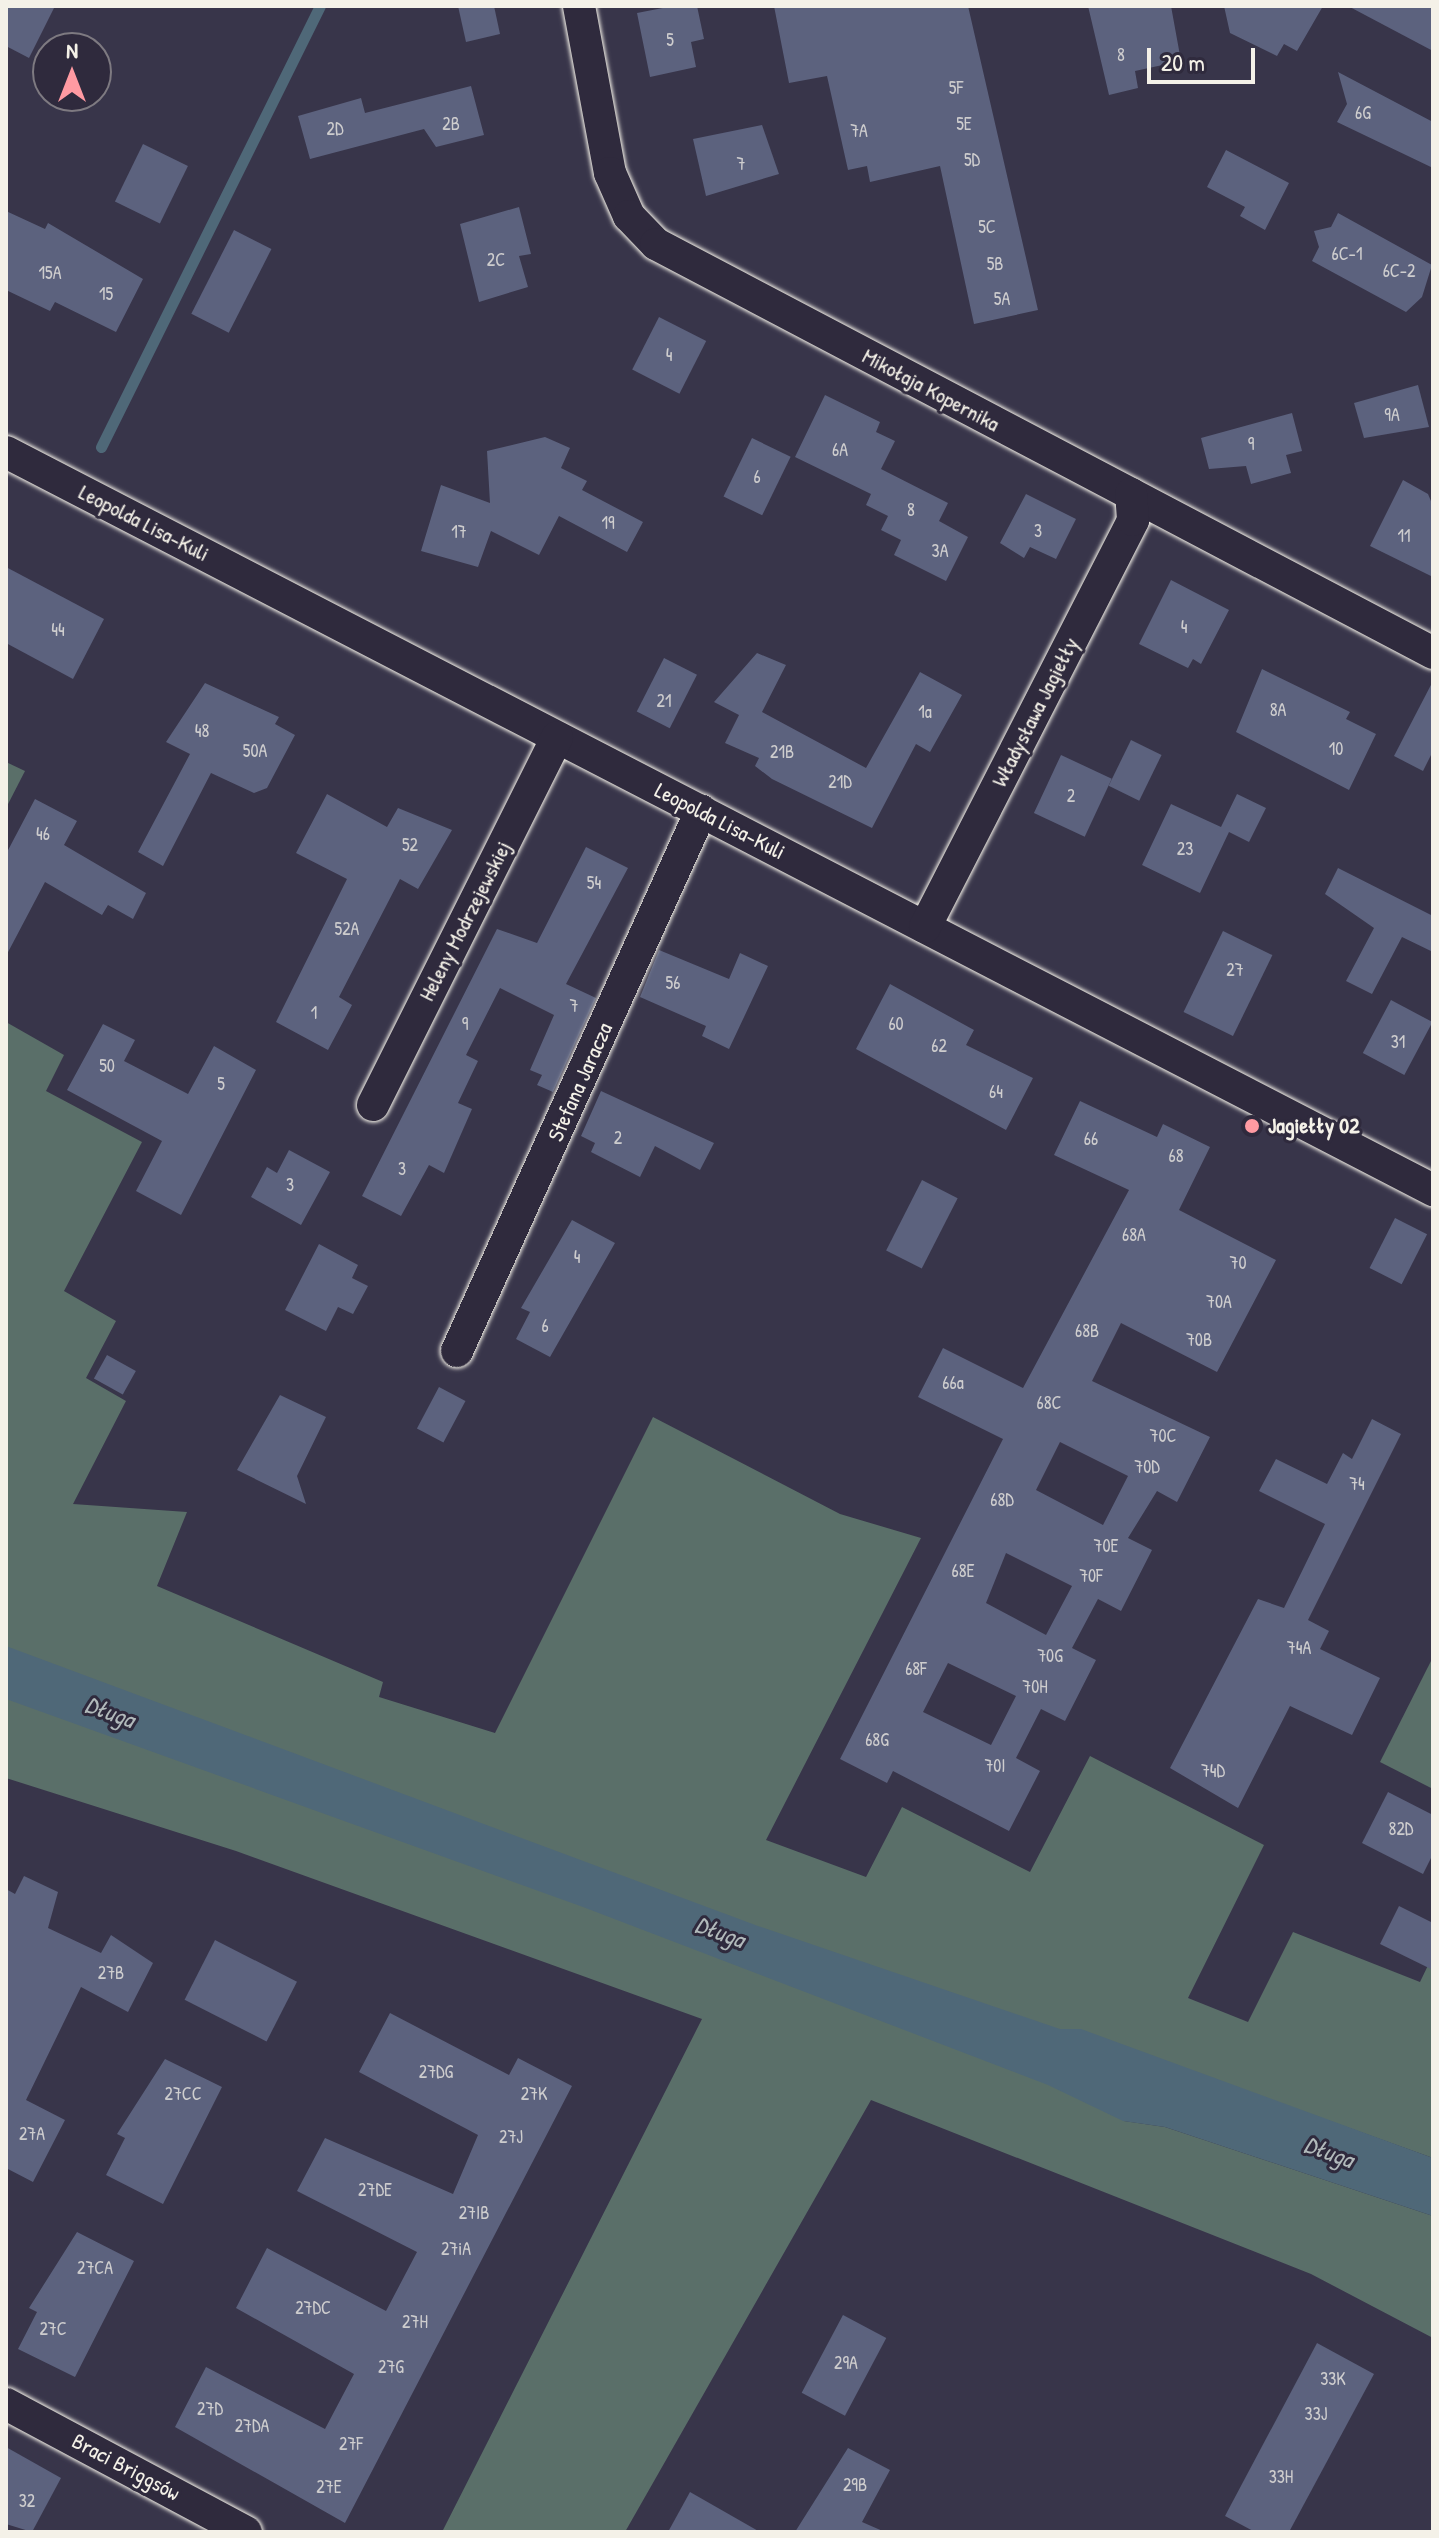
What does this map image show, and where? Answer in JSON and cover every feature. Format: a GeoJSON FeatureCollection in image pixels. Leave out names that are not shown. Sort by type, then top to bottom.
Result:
{"type":"FeatureCollection","features":[{"type":"Feature","properties":{"kind":"street","name":"Mikołaja Kopernika"},"geometry":{"type":"LineString","coordinates":[[579,6],[610,173],[629,216],[656,244],[1433,653]]}},
{"type":"Feature","properties":{"kind":"street","name":"Leopolda Lisa-Kuli"},"geometry":{"type":"LineString","coordinates":[[6,452],[1433,1190]]}},
{"type":"Feature","properties":{"kind":"street","name":"Władysława Jagiełły"},"geometry":{"type":"LineString","coordinates":[[925,927],[1133,520],[1131,494]]}},
{"type":"Feature","properties":{"kind":"street","name":"Heleny Modrzejewskiej"},"geometry":{"type":"LineString","coordinates":[[373,1105],[557,737]]}},
{"type":"Feature","properties":{"kind":"street","name":"Stefana Jaracza"},"geometry":{"type":"LineString","coordinates":[[457,1351],[701,811]]}},
{"type":"Feature","properties":{"kind":"street","name":"Braci Briggsów"},"geometry":{"type":"LineString","coordinates":[[6,2404],[246,2532]]}},
{"type":"Feature","properties":{"kind":"green space"},"geometry":{"type":"Polygon","coordinates":[[[6,762],[25,771],[6,808],[6,762]]]}},
{"type":"Feature","properties":{"kind":"green space"},"geometry":{"type":"Polygon","coordinates":[[[6,1022],[64,1055],[46,1091],[142,1142],[64,1291],[116,1321],[86,1378],[126,1401],[73,1504],[187,1512],[157,1586],[383,1682],[379,1697],[495,1733],[653,1417],[840,1514],[921,1538],[766,1840],[866,1877],[902,1807],[1030,1872],[1090,1756],[1264,1845],[1188,1998],[1248,2022],[1293,1932],[1420,1982],[1433,1955],[1433,2158],[1152,2057],[1124,2121],[1165,2127],[1433,2216],[1433,2338],[1311,2274],[871,2100],[625,2532],[442,2532],[702,2019],[236,1851],[6,1778],[6,1022]]]}},
{"type":"Feature","properties":{"kind":"green space"},"geometry":{"type":"Polygon","coordinates":[[[1433,1662],[1433,1789],[1380,1762],[1433,1662]]]}},
{"type":"Feature","properties":{"kind":"water","name":"Długa"},"geometry":{"type":"Polygon","coordinates":[[[6,1646],[758,1926],[1060,2029],[1081,2029],[1433,2158],[1433,2216],[1165,2127],[1123,2121],[1048,2085],[583,1907],[6,1699],[6,1646]]]}},
{"type":"Feature","properties":{"kind":"building"},"geometry":{"type":"Polygon","coordinates":[[[6,6],[55,6],[42,32],[32,32],[29,58],[6,46],[6,6]]]}},
{"type":"Feature","properties":{"kind":"building"},"geometry":{"type":"Polygon","coordinates":[[[458,6],[494,6],[500,34],[466,42],[458,6]]]}},
{"type":"Feature","properties":{"kind":"building"},"geometry":{"type":"Polygon","coordinates":[[[673,6],[697,6],[704,39],[691,42],[696,67],[650,77],[637,13],[673,6]]]}},
{"type":"Feature","properties":{"kind":"building"},"geometry":{"type":"Polygon","coordinates":[[[774,6],[968,6],[1038,310],[974,324],[940,166],[870,182],[867,166],[848,170],[827,76],[789,83],[774,6]]]}},
{"type":"Feature","properties":{"kind":"building"},"geometry":{"type":"Polygon","coordinates":[[[1088,6],[1171,6],[1181,61],[1135,71],[1138,88],[1109,95],[1088,6]]]}},
{"type":"Feature","properties":{"kind":"building"},"geometry":{"type":"Polygon","coordinates":[[[1224,6],[1323,6],[1297,51],[1284,44],[1277,56],[1230,33],[1224,6]]]}},
{"type":"Feature","properties":{"kind":"building"},"geometry":{"type":"Polygon","coordinates":[[[1348,6],[1433,6],[1433,51],[1348,6]]]}},
{"type":"Feature","properties":{"kind":"building"},"geometry":{"type":"Polygon","coordinates":[[[1338,72],[1433,122],[1433,168],[1337,122],[1347,104],[1338,72]]]}},
{"type":"Feature","properties":{"kind":"building"},"geometry":{"type":"Polygon","coordinates":[[[471,86],[484,135],[436,147],[424,129],[310,159],[298,116],[361,98],[365,113],[471,86]]]}},
{"type":"Feature","properties":{"kind":"building"},"geometry":{"type":"Polygon","coordinates":[[[762,125],[779,174],[706,196],[693,139],[762,125]]]}},
{"type":"Feature","properties":{"kind":"building"},"geometry":{"type":"Polygon","coordinates":[[[143,144],[188,166],[160,223],[115,202],[143,144]]]}},
{"type":"Feature","properties":{"kind":"building"},"geometry":{"type":"Polygon","coordinates":[[[1226,150],[1289,183],[1265,230],[1240,216],[1245,207],[1207,187],[1226,150]]]}},
{"type":"Feature","properties":{"kind":"building"},"geometry":{"type":"Polygon","coordinates":[[[519,207],[531,254],[519,256],[528,287],[479,302],[460,224],[519,207]]]}},
{"type":"Feature","properties":{"kind":"building"},"geometry":{"type":"Polygon","coordinates":[[[6,211],[45,229],[48,223],[143,279],[116,332],[55,302],[50,311],[6,290],[6,211]]]}},
{"type":"Feature","properties":{"kind":"building"},"geometry":{"type":"Polygon","coordinates":[[[1338,213],[1432,265],[1422,297],[1406,312],[1312,261],[1319,247],[1314,231],[1331,227],[1338,213]]]}},
{"type":"Feature","properties":{"kind":"building"},"geometry":{"type":"Polygon","coordinates":[[[234,230],[271,249],[229,333],[191,314],[234,230]]]}},
{"type":"Feature","properties":{"kind":"building"},"geometry":{"type":"Polygon","coordinates":[[[659,317],[706,341],[679,394],[632,370],[659,317]]]}},
{"type":"Feature","properties":{"kind":"building"},"geometry":{"type":"Polygon","coordinates":[[[1418,385],[1429,427],[1364,438],[1354,403],[1418,385]]]}},
{"type":"Feature","properties":{"kind":"building"},"geometry":{"type":"Polygon","coordinates":[[[825,395],[880,422],[876,432],[895,441],[881,469],[948,503],[939,521],[968,537],[946,581],[894,555],[901,540],[881,530],[888,516],[866,505],[871,494],[795,457],[825,395]]]}},
{"type":"Feature","properties":{"kind":"building"},"geometry":{"type":"Polygon","coordinates":[[[1292,413],[1302,451],[1286,455],[1291,473],[1251,484],[1246,466],[1209,469],[1201,438],[1292,413]]]}},
{"type":"Feature","properties":{"kind":"building"},"geometry":{"type":"Polygon","coordinates":[[[545,437],[570,448],[561,468],[587,481],[582,490],[643,522],[627,552],[559,516],[539,555],[491,531],[478,567],[421,551],[441,485],[490,503],[487,451],[545,437]]]}},
{"type":"Feature","properties":{"kind":"building"},"geometry":{"type":"Polygon","coordinates":[[[752,438],[791,457],[762,515],[724,496],[752,438]]]}},
{"type":"Feature","properties":{"kind":"building"},"geometry":{"type":"Polygon","coordinates":[[[1403,480],[1428,494],[1433,506],[1433,577],[1370,546],[1403,480]]]}},
{"type":"Feature","properties":{"kind":"building"},"geometry":{"type":"Polygon","coordinates":[[[1026,494],[1076,519],[1056,559],[1030,547],[1024,558],[1000,543],[1026,494]]]}},
{"type":"Feature","properties":{"kind":"building"},"geometry":{"type":"Polygon","coordinates":[[[6,567],[104,619],[73,679],[6,643],[6,567]]]}},
{"type":"Feature","properties":{"kind":"building"},"geometry":{"type":"Polygon","coordinates":[[[1171,580],[1229,610],[1201,664],[1193,659],[1188,668],[1139,644],[1171,580]]]}},
{"type":"Feature","properties":{"kind":"building"},"geometry":{"type":"Polygon","coordinates":[[[757,653],[786,665],[762,712],[866,768],[920,672],[962,695],[930,752],[916,744],[872,828],[772,779],[755,766],[759,758],[725,743],[739,715],[714,702],[757,653]]]}},
{"type":"Feature","properties":{"kind":"building"},"geometry":{"type":"Polygon","coordinates":[[[664,658],[697,675],[670,728],[637,711],[664,658]]]}},
{"type":"Feature","properties":{"kind":"building"},"geometry":{"type":"Polygon","coordinates":[[[1262,669],[1350,712],[1346,719],[1376,734],[1349,790],[1236,732],[1262,669]]]}},
{"type":"Feature","properties":{"kind":"building"},"geometry":{"type":"Polygon","coordinates":[[[1433,681],[1433,751],[1423,771],[1394,756],[1433,681]]]}},
{"type":"Feature","properties":{"kind":"building"},"geometry":{"type":"Polygon","coordinates":[[[205,683],[279,717],[275,724],[295,735],[267,788],[254,793],[211,773],[163,866],[138,852],[190,754],[166,742],[205,683]]]}},
{"type":"Feature","properties":{"kind":"building"},"geometry":{"type":"Polygon","coordinates":[[[1131,740],[1162,755],[1139,801],[1109,786],[1131,740]]]}},
{"type":"Feature","properties":{"kind":"building"},"geometry":{"type":"Polygon","coordinates":[[[1061,755],[1112,779],[1085,837],[1034,813],[1061,755]]]}},
{"type":"Feature","properties":{"kind":"building"},"geometry":{"type":"Polygon","coordinates":[[[327,794],[387,827],[398,808],[452,830],[418,889],[400,879],[339,997],[352,1005],[328,1050],[276,1022],[347,879],[296,853],[327,794]]]}},
{"type":"Feature","properties":{"kind":"building"},"geometry":{"type":"Polygon","coordinates":[[[1237,794],[1266,808],[1249,842],[1229,832],[1200,893],[1142,865],[1171,804],[1221,827],[1237,794]]]}},
{"type":"Feature","properties":{"kind":"building"},"geometry":{"type":"Polygon","coordinates":[[[35,799],[77,821],[64,845],[146,893],[133,919],[108,905],[102,915],[45,882],[6,956],[6,854],[35,799]]]}},
{"type":"Feature","properties":{"kind":"building"},"geometry":{"type":"Polygon","coordinates":[[[586,847],[628,868],[566,984],[596,998],[553,1092],[537,1085],[542,1075],[530,1070],[554,1015],[500,988],[466,1055],[478,1061],[458,1103],[472,1109],[444,1173],[429,1165],[401,1216],[362,1196],[497,929],[537,943],[586,847]]]}},
{"type":"Feature","properties":{"kind":"building"},"geometry":{"type":"Polygon","coordinates":[[[1338,868],[1433,916],[1433,952],[1402,937],[1372,994],[1346,981],[1374,928],[1325,894],[1338,868]]]}},
{"type":"Feature","properties":{"kind":"building"},"geometry":{"type":"Polygon","coordinates":[[[1223,931],[1272,955],[1233,1036],[1184,1012],[1223,931]]]}},
{"type":"Feature","properties":{"kind":"building"},"geometry":{"type":"Polygon","coordinates":[[[659,950],[729,979],[740,953],[768,966],[729,1049],[702,1036],[706,1026],[640,997],[659,950]]]}},
{"type":"Feature","properties":{"kind":"building"},"geometry":{"type":"Polygon","coordinates":[[[890,984],[974,1030],[966,1045],[1033,1078],[1006,1130],[856,1049],[890,984]]]}},
{"type":"Feature","properties":{"kind":"building"},"geometry":{"type":"Polygon","coordinates":[[[1391,1000],[1432,1022],[1404,1075],[1363,1053],[1391,1000]]]}},
{"type":"Feature","properties":{"kind":"building"},"geometry":{"type":"Polygon","coordinates":[[[103,1024],[135,1040],[124,1061],[188,1094],[214,1046],[256,1070],[181,1215],[136,1191],[162,1141],[67,1090],[103,1024]]]}},
{"type":"Feature","properties":{"kind":"building"},"geometry":{"type":"Polygon","coordinates":[[[601,1091],[714,1143],[700,1170],[655,1146],[640,1177],[591,1152],[595,1143],[581,1136],[601,1091]]]}},
{"type":"Feature","properties":{"kind":"building"},"geometry":{"type":"Polygon","coordinates":[[[1080,1101],[1157,1137],[1163,1124],[1210,1147],[1179,1210],[1276,1260],[1217,1372],[1121,1323],[1092,1381],[1210,1437],[1177,1502],[1157,1491],[1128,1538],[1152,1550],[1121,1611],[1098,1599],[1072,1648],[1096,1660],[1065,1721],[1041,1709],[1016,1758],[1040,1771],[1009,1831],[893,1771],[887,1783],[840,1759],[1003,1439],[918,1397],[943,1348],[1023,1388],[1129,1190],[1054,1155],[1080,1101]],[[1060,1442],[1036,1490],[1103,1525],[1128,1476],[1060,1442]],[[1006,1553],[986,1603],[1046,1635],[1072,1586],[1006,1553]],[[948,1663],[923,1712],[991,1745],[1016,1696],[948,1663]]]}},
{"type":"Feature","properties":{"kind":"building"},"geometry":{"type":"Polygon","coordinates":[[[289,1150],[330,1172],[301,1225],[251,1197],[267,1167],[277,1173],[289,1150]]]}},
{"type":"Feature","properties":{"kind":"building"},"geometry":{"type":"Polygon","coordinates":[[[922,1180],[958,1198],[922,1269],[886,1250],[922,1180]]]}},
{"type":"Feature","properties":{"kind":"building"},"geometry":{"type":"Polygon","coordinates":[[[1395,1218],[1427,1234],[1402,1284],[1370,1268],[1395,1218]]]}},
{"type":"Feature","properties":{"kind":"building"},"geometry":{"type":"Polygon","coordinates":[[[572,1220],[615,1243],[550,1357],[516,1339],[530,1312],[521,1308],[572,1220]]]}},
{"type":"Feature","properties":{"kind":"building"},"geometry":{"type":"Polygon","coordinates":[[[319,1244],[358,1265],[352,1278],[368,1286],[353,1314],[338,1307],[326,1331],[285,1310],[319,1244]]]}},
{"type":"Feature","properties":{"kind":"building"},"geometry":{"type":"Polygon","coordinates":[[[107,1355],[136,1371],[123,1395],[94,1379],[107,1355]]]}},
{"type":"Feature","properties":{"kind":"building"},"geometry":{"type":"Polygon","coordinates":[[[439,1387],[465,1401],[443,1443],[417,1428],[439,1387]]]}},
{"type":"Feature","properties":{"kind":"building"},"geometry":{"type":"Polygon","coordinates":[[[280,1395],[326,1417],[297,1476],[306,1504],[237,1470],[280,1395]]]}},
{"type":"Feature","properties":{"kind":"building"},"geometry":{"type":"Polygon","coordinates":[[[1372,1419],[1401,1434],[1308,1620],[1329,1631],[1320,1649],[1380,1678],[1352,1735],[1290,1706],[1238,1808],[1170,1768],[1258,1599],[1284,1608],[1325,1524],[1259,1491],[1276,1459],[1327,1484],[1343,1453],[1352,1459],[1372,1419]]]}},
{"type":"Feature","properties":{"kind":"building"},"geometry":{"type":"Polygon","coordinates":[[[1388,1792],[1433,1815],[1433,1854],[1423,1874],[1362,1843],[1388,1792]]]}},
{"type":"Feature","properties":{"kind":"building"},"geometry":{"type":"Polygon","coordinates":[[[24,1876],[58,1892],[48,1928],[101,1953],[111,1935],[153,1963],[128,2012],[81,1987],[26,2100],[65,2120],[33,2182],[6,2168],[6,1889],[15,1894],[24,1876]]]}},
{"type":"Feature","properties":{"kind":"building"},"geometry":{"type":"Polygon","coordinates":[[[1399,1906],[1433,1923],[1433,1970],[1380,1944],[1399,1906]]]}},
{"type":"Feature","properties":{"kind":"building"},"geometry":{"type":"Polygon","coordinates":[[[215,1940],[297,1982],[267,2041],[185,2000],[215,1940]]]}},
{"type":"Feature","properties":{"kind":"building"},"geometry":{"type":"Polygon","coordinates":[[[390,2013],[509,2075],[518,2058],[572,2086],[345,2523],[175,2427],[206,2367],[325,2429],[354,2374],[236,2308],[267,2248],[386,2311],[417,2252],[297,2191],[325,2138],[453,2194],[478,2135],[359,2072],[390,2013]]]}},
{"type":"Feature","properties":{"kind":"building"},"geometry":{"type":"Polygon","coordinates":[[[165,2059],[222,2087],[163,2204],[106,2175],[125,2138],[117,2134],[165,2059]]]}},
{"type":"Feature","properties":{"kind":"building"},"geometry":{"type":"Polygon","coordinates":[[[77,2232],[134,2261],[75,2377],[18,2349],[37,2312],[29,2308],[77,2232]]]}},
{"type":"Feature","properties":{"kind":"building"},"geometry":{"type":"Polygon","coordinates":[[[843,2315],[886,2338],[845,2416],[802,2393],[843,2315]]]}},
{"type":"Feature","properties":{"kind":"building"},"geometry":{"type":"Polygon","coordinates":[[[1317,2343],[1374,2374],[1289,2532],[1255,2532],[1225,2516],[1317,2343]]]}},
{"type":"Feature","properties":{"kind":"building"},"geometry":{"type":"Polygon","coordinates":[[[6,2447],[61,2478],[32,2532],[6,2524],[6,2447]]]}},
{"type":"Feature","properties":{"kind":"building"},"geometry":{"type":"Polygon","coordinates":[[[848,2448],[890,2470],[862,2522],[885,2532],[795,2532],[848,2448]]]}},
{"type":"Feature","properties":{"kind":"building"},"geometry":{"type":"Polygon","coordinates":[[[690,2492],[760,2532],[668,2532],[690,2492]]]}},
{"type":"Feature","properties":{"kind":"waterway"},"geometry":{"type":"LineString","coordinates":[[101,447],[320,6]]}},
{"type":"Feature","properties":{"kind":"place","name":"Jagiełły 02"},"geometry":{"type":"Point","coordinates":[1252,1126]}}]}
